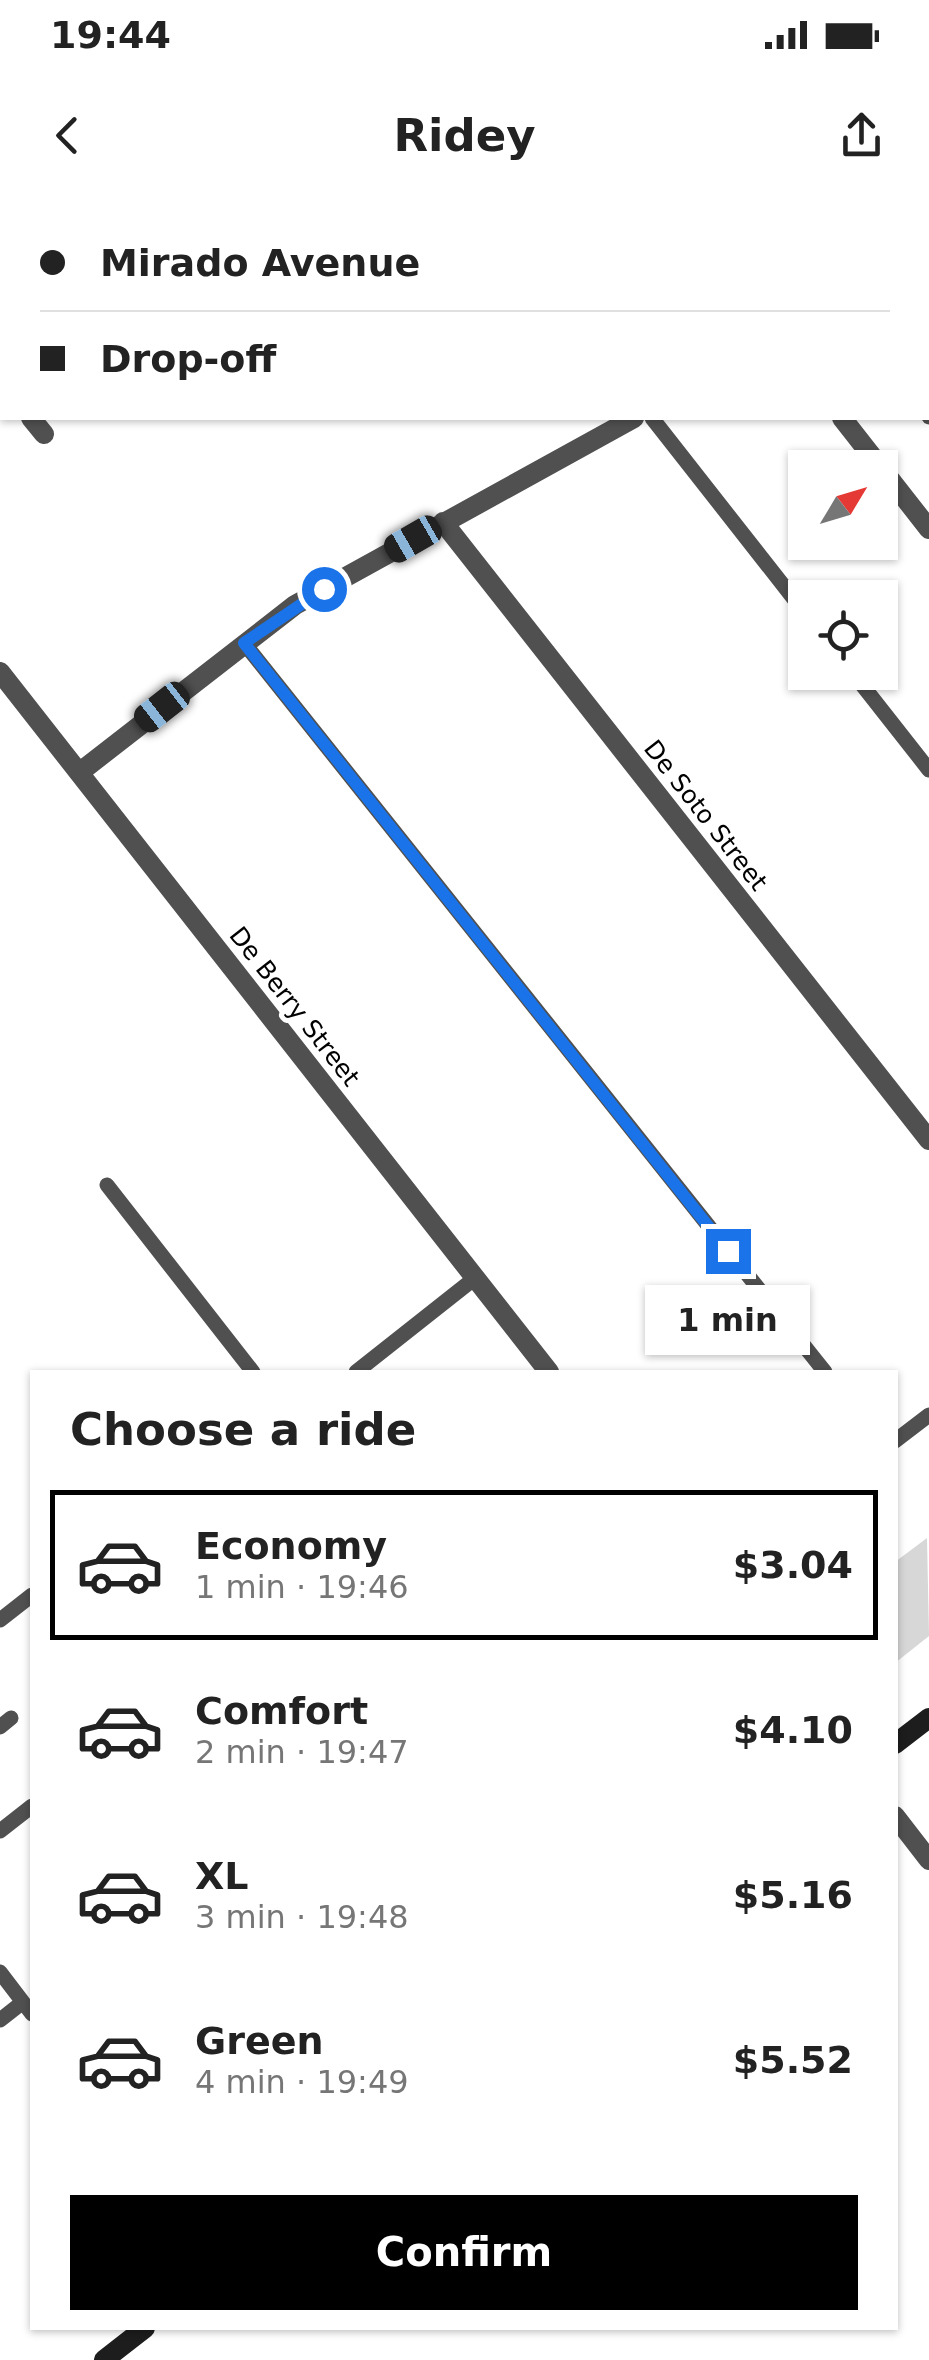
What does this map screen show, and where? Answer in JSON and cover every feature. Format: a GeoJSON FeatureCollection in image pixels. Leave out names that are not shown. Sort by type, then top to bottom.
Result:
{"type":"FeatureCollection","features":[{"type":"Feature","properties":{"kind":"main road"},"geometry":{"type":"LineString","coordinates":[[898,1742],[929,1718]]}},
{"type":"Feature","properties":{"kind":"main road"},"geometry":{"type":"LineString","coordinates":[[104,2360],[143,2330]]}},
{"type":"Feature","properties":{"kind":"street"},"geometry":{"type":"LineString","coordinates":[[80,772],[294,606],[630,420]]}},
{"type":"Feature","properties":{"kind":"street"},"geometry":{"type":"LineString","coordinates":[[844,420],[929,529]]}},
{"type":"Feature","properties":{"kind":"street","name":"De Soto Street"},"geometry":{"type":"LineString","coordinates":[[443,522],[929,1140]]}},
{"type":"Feature","properties":{"kind":"street","name":"De Berry Street"},"geometry":{"type":"LineString","coordinates":[[0,672],[547,1370]]}},
{"type":"Feature","properties":{"kind":"street"},"geometry":{"type":"LineString","coordinates":[[898,1820],[929,1860]]}},
{"type":"Feature","properties":{"kind":"lane"},"geometry":{"type":"LineString","coordinates":[[654,420],[788,590]]}},
{"type":"Feature","properties":{"kind":"lane"},"geometry":{"type":"LineString","coordinates":[[244,643],[823,1370]]}},
{"type":"Feature","properties":{"kind":"lane"},"geometry":{"type":"LineString","coordinates":[[866,690],[929,770]]}},
{"type":"Feature","properties":{"kind":"lane"},"geometry":{"type":"LineString","coordinates":[[107,1185],[252,1370]]}},
{"type":"Feature","properties":{"kind":"lane"},"geometry":{"type":"LineString","coordinates":[[359,1370],[475,1278]]}},
{"type":"Feature","properties":{"kind":"lane"},"geometry":{"type":"LineString","coordinates":[[898,1438],[929,1414]]}},
{"type":"Feature","properties":{"kind":"lane"},"geometry":{"type":"LineString","coordinates":[[0,1620],[30,1597]]}},
{"type":"Feature","properties":{"kind":"lane"},"geometry":{"type":"LineString","coordinates":[[0,1831],[30,1808]]}},
{"type":"Feature","properties":{"kind":"lane"},"geometry":{"type":"LineString","coordinates":[[0,1972],[28,2008],[0,2020]]}},
{"type":"Feature","properties":{"kind":"shaded area"},"geometry":{"type":"Polygon","coordinates":[[[927,1538],[929,1636],[898,1661],[898,1560],[927,1538]]]}},
{"type":"Feature","properties":{"kind":"route"},"geometry":{"type":"LineString","coordinates":[[324,589],[244,643],[728,1251]]}}]}
